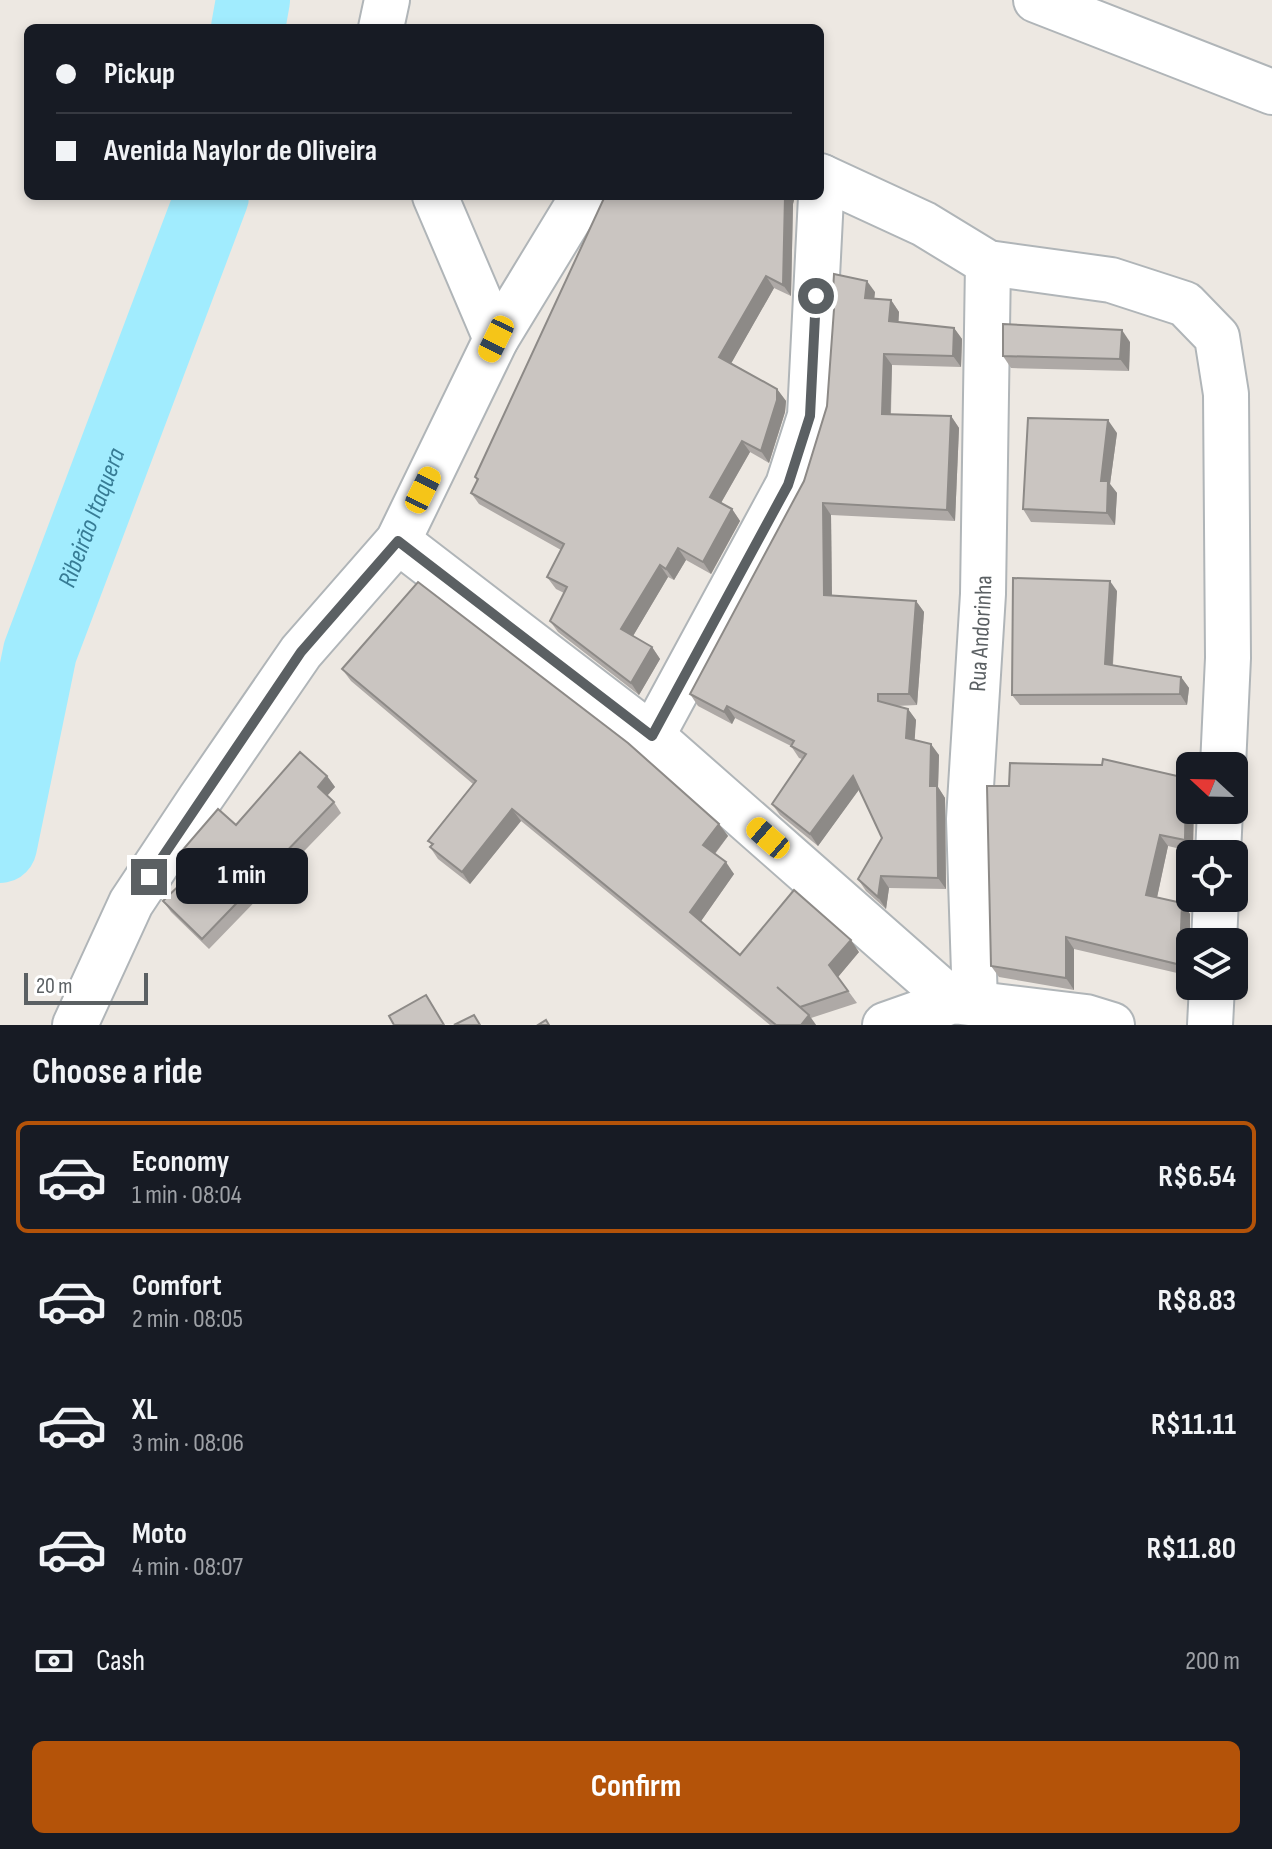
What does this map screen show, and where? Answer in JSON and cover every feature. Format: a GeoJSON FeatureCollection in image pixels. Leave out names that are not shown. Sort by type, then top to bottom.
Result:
{"type":"FeatureCollection","features":[{"type":"Feature","properties":{"kind":"street"},"geometry":{"type":"LineString","coordinates":[[382,24],[387,0]]}},
{"type":"Feature","properties":{"kind":"street"},"geometry":{"type":"LineString","coordinates":[[1036,0],[1271,82]]}},
{"type":"Feature","properties":{"kind":"street"},"geometry":{"type":"LineString","coordinates":[[824,177],[924,224],[988,263],[1111,280],[1185,304],[1217,337],[1226,394],[1228,658],[1224,752]]}},
{"type":"Feature","properties":{"kind":"street"},"geometry":{"type":"LineString","coordinates":[[437,200],[496,339]]}},
{"type":"Feature","properties":{"kind":"street"},"geometry":{"type":"LineString","coordinates":[[75,1025],[131,903],[200,799],[301,652],[398,541],[496,339],[581,200]]}},
{"type":"Feature","properties":{"kind":"street"},"geometry":{"type":"LineString","coordinates":[[652,736],[788,485],[810,416],[820,200]]}},
{"type":"Feature","properties":{"kind":"street","name":"Rua Andorinha"},"geometry":{"type":"LineString","coordinates":[[964,1002],[969,819],[983,594],[988,263]]}},
{"type":"Feature","properties":{"kind":"street"},"geometry":{"type":"LineString","coordinates":[[398,541],[652,736],[964,1002]]}},
{"type":"Feature","properties":{"kind":"street"},"geometry":{"type":"LineString","coordinates":[[1210,1025],[1211,1000]]}},
{"type":"Feature","properties":{"kind":"street"},"geometry":{"type":"LineString","coordinates":[[885,1025],[964,1002],[1086,1017],[1112,1025]]}},
{"type":"Feature","properties":{"kind":"building"},"geometry":{"type":"Polygon","coordinates":[[[603,200],[785,200],[783,285],[766,276],[719,357],[777,389],[777,400],[761,451],[742,441],[710,497],[732,509],[703,562],[678,548],[666,569],[660,565],[621,629],[652,647],[631,683],[550,621],[567,587],[547,577],[564,544],[471,493],[478,479],[475,477],[603,200]]]}},
{"type":"Feature","properties":{"kind":"building"},"geometry":{"type":"Polygon","coordinates":[[[834,274],[867,281],[865,298],[891,300],[889,321],[954,328],[953,356],[884,354],[882,414],[951,416],[947,510],[823,503],[824,595],[916,601],[909,694],[878,694],[878,701],[908,709],[906,738],[931,744],[930,786],[937,786],[938,878],[881,876],[878,897],[858,879],[882,838],[853,776],[810,834],[772,804],[806,754],[791,746],[794,741],[727,706],[724,712],[690,694],[804,481],[827,406],[834,274]]]}},
{"type":"Feature","properties":{"kind":"building"},"geometry":{"type":"Polygon","coordinates":[[[1003,324],[1122,330],[1120,359],[1003,356],[1003,324]]]}},
{"type":"Feature","properties":{"kind":"building"},"geometry":{"type":"Polygon","coordinates":[[[1028,418],[1108,420],[1101,481],[1108,481],[1107,513],[1023,509],[1028,418]]]}},
{"type":"Feature","properties":{"kind":"building"},"geometry":{"type":"Polygon","coordinates":[[[1013,578],[1110,581],[1105,664],[1181,677],[1180,694],[1012,695],[1013,578]]]}},
{"type":"Feature","properties":{"kind":"building"},"geometry":{"type":"Polygon","coordinates":[[[418,582],[628,743],[719,824],[703,845],[726,862],[690,912],[740,955],[794,890],[851,940],[829,965],[848,991],[800,1007],[777,987],[809,1015],[801,1025],[776,1025],[512,809],[462,872],[430,847],[433,844],[428,841],[476,781],[342,669],[418,582]]]}},
{"type":"Feature","properties":{"kind":"building"},"geometry":{"type":"Polygon","coordinates":[[[300,752],[327,776],[318,787],[334,802],[202,939],[163,901],[191,874],[178,861],[182,856],[180,853],[218,809],[236,825],[300,752]]]}},
{"type":"Feature","properties":{"kind":"building"},"geometry":{"type":"Polygon","coordinates":[[[1103,759],[1176,776],[1176,824],[1185,824],[1185,840],[1160,835],[1146,895],[1176,902],[1176,912],[1182,912],[1181,928],[1176,928],[1176,964],[1066,937],[1066,978],[991,966],[987,786],[1009,786],[1010,763],[1102,765],[1103,759]]]}},
{"type":"Feature","properties":{"kind":"building"},"geometry":{"type":"Polygon","coordinates":[[[426,995],[444,1025],[394,1025],[389,1016],[426,995]]]}},
{"type":"Feature","properties":{"kind":"building"},"geometry":{"type":"Polygon","coordinates":[[[474,1015],[480,1025],[454,1025],[474,1015]]]}},
{"type":"Feature","properties":{"kind":"waterway","name":"Ribeirão Itaquera"},"geometry":{"type":"LineString","coordinates":[[249,24],[253,0]]}},
{"type":"Feature","properties":{"kind":"waterway","name":"Ribeirão Itaquera"},"geometry":{"type":"LineString","coordinates":[[0,846],[40,652],[210,200]]}},
{"type":"Feature","properties":{"kind":"route"},"geometry":{"type":"LineString","coordinates":[[149,877],[301,652],[398,541],[652,736],[788,485],[810,416],[816,296]]}}]}
